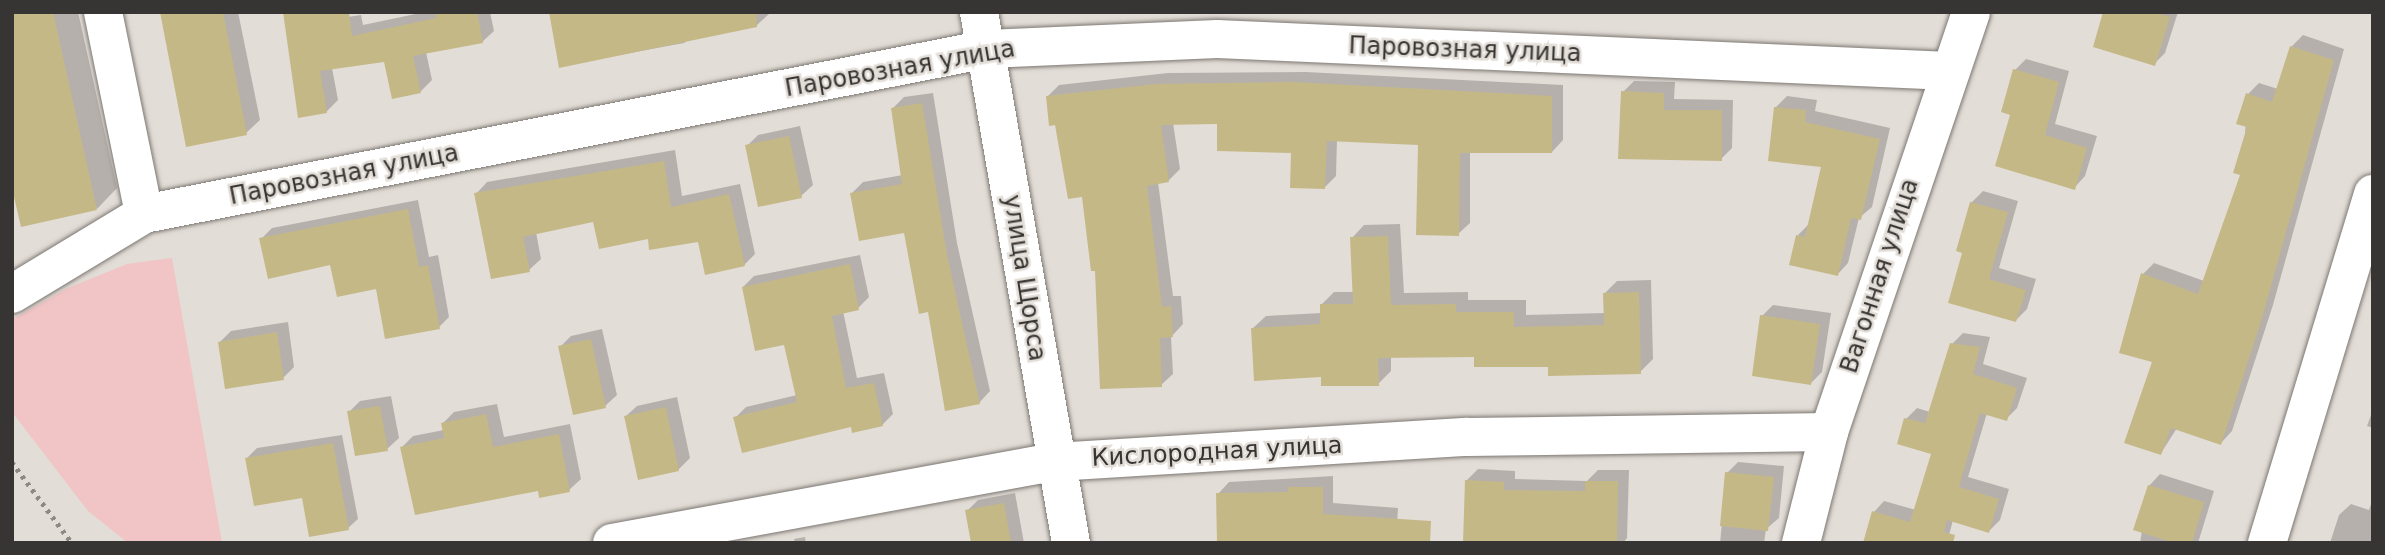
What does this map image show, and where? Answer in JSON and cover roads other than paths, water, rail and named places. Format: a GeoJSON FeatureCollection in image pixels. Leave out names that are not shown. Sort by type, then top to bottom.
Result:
{"type":"FeatureCollection","features":[{"type":"Feature","properties":{"kind":"street"},"geometry":{"type":"LineString","coordinates":[[103,12],[144,214]]}},
{"type":"Feature","properties":{"kind":"street","name":"улица Щорса"},"geometry":{"type":"LineString","coordinates":[[979,12],[1071,543]]}},
{"type":"Feature","properties":{"kind":"street","name":"Вагонная улица"},"geometry":{"type":"LineString","coordinates":[[1801,543],[1829,432],[1971,12]]}},
{"type":"Feature","properties":{"kind":"street","name":"Паровозная улица"},"geometry":{"type":"LineString","coordinates":[[12,295],[144,214],[987,49],[1217,39],[1949,71]]}},
{"type":"Feature","properties":{"kind":"street"},"geometry":{"type":"LineString","coordinates":[[2267,543],[2373,194]]}},
{"type":"Feature","properties":{"kind":"street","name":"Кислородная улица"},"geometry":{"type":"LineString","coordinates":[[612,543],[1055,462],[1467,437],[1829,432]]}}]}
